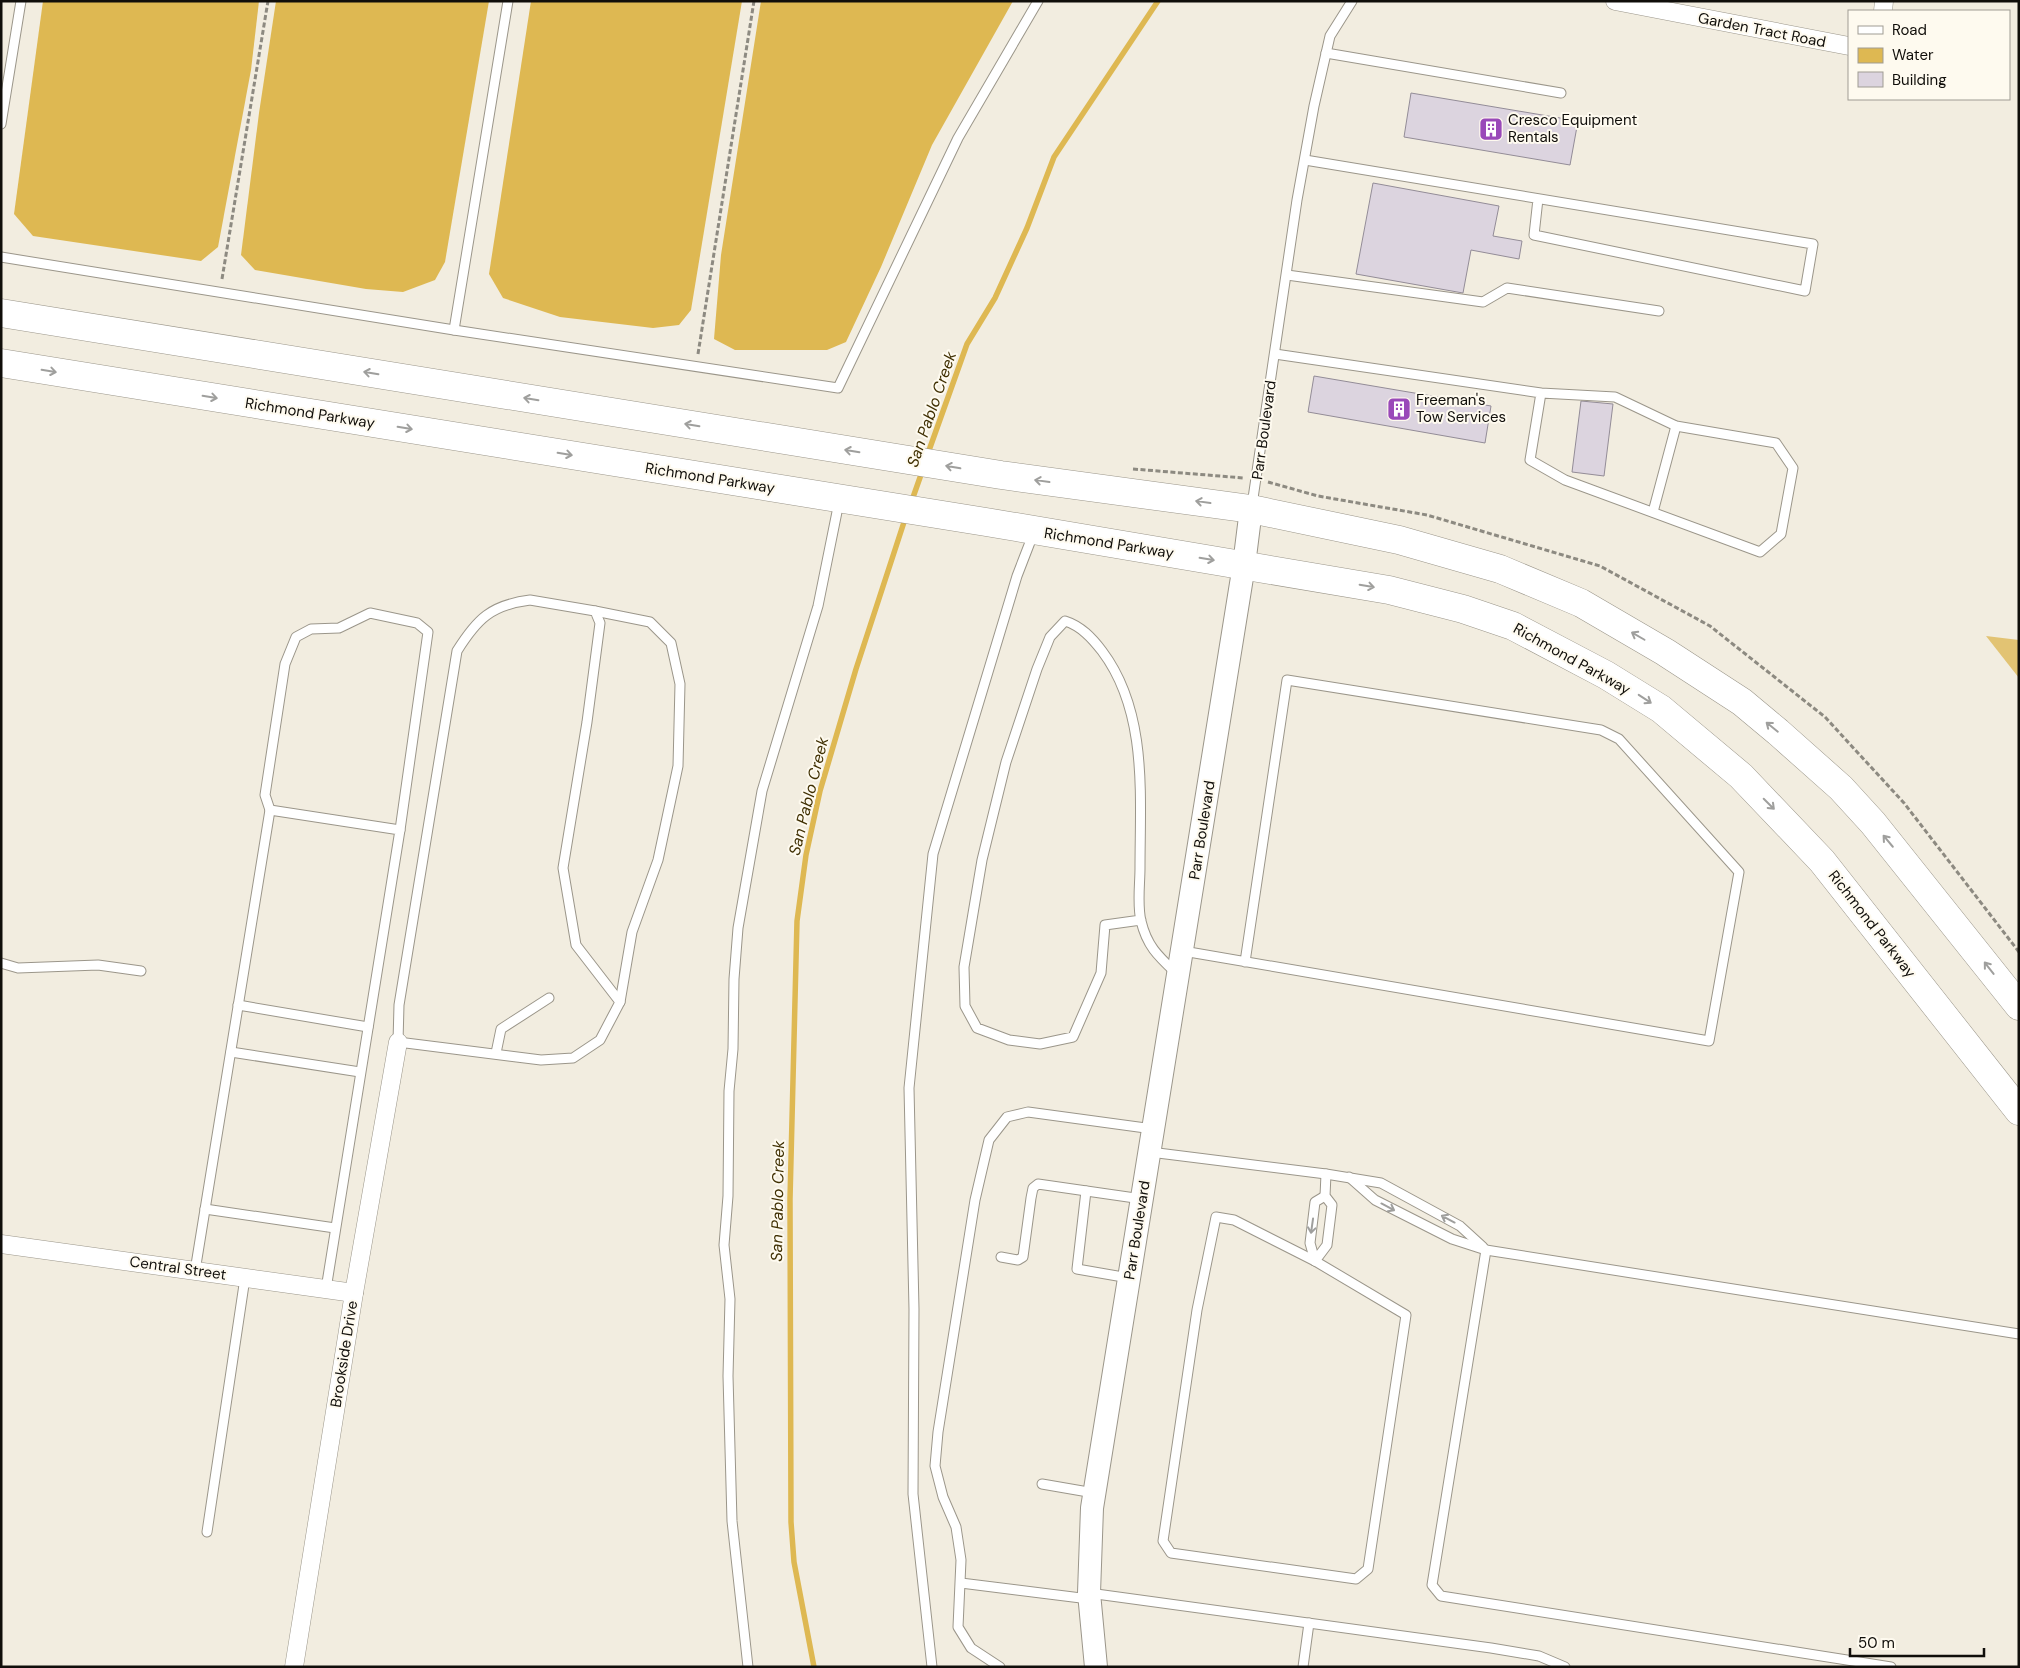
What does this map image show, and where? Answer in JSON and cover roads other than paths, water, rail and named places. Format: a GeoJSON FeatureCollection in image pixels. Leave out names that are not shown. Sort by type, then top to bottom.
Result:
{"type":"FeatureCollection","features":[{"type":"Feature","properties":{"kind":"highway"},"geometry":{"type":"LineString","coordinates":[[1,313],[1001,475],[1251,509],[1399,540],[1500,569],[1581,603],[1665,652],[1742,702],[1840,788],[1873,822],[2019,1006]]}},
{"type":"Feature","properties":{"kind":"highway","name":"Richmond Parkway"},"geometry":{"type":"LineString","coordinates":[[1,363],[986,522],[1388,590],[1463,609],[1513,626],[1606,675],[1661,710],[1741,776],[1822,861],[2019,1111]]}},
{"type":"Feature","properties":{"kind":"street","name":"Garden Tract Road"},"geometry":{"type":"LineString","coordinates":[[1616,1],[1848,46]]}},
{"type":"Feature","properties":{"kind":"street","name":"Parr Boulevard"},"geometry":{"type":"LineString","coordinates":[[1096,1667],[1089,1596],[1089,1553],[1095,1493],[1244,565],[1251,509]]}},
{"type":"Feature","properties":{"kind":"street","name":"Brookside Drive"},"geometry":{"type":"LineString","coordinates":[[294,1667],[354,1292],[398,1042]]}},
{"type":"Feature","properties":{"kind":"street","name":"Central Street"},"geometry":{"type":"LineString","coordinates":[[1,1244],[354,1292]]}},
{"type":"Feature","properties":{"kind":"lane"},"geometry":{"type":"LineString","coordinates":[[1,124],[21,1]]}},
{"type":"Feature","properties":{"kind":"lane"},"geometry":{"type":"LineString","coordinates":[[454,330],[508,1]]}},
{"type":"Feature","properties":{"kind":"lane"},"geometry":{"type":"LineString","coordinates":[[1,257],[454,330],[838,388],[958,138],[1038,1]]}},
{"type":"Feature","properties":{"kind":"lane","name":"Parr Boulevard"},"geometry":{"type":"LineString","coordinates":[[1251,509],[1304,160],[1330,36],[1352,1]]}},
{"type":"Feature","properties":{"kind":"lane"},"geometry":{"type":"LineString","coordinates":[[1326,53],[1561,93]]}},
{"type":"Feature","properties":{"kind":"lane"},"geometry":{"type":"LineString","coordinates":[[1304,160],[1813,244],[1805,291],[1534,235],[1538,199]]}},
{"type":"Feature","properties":{"kind":"lane"},"geometry":{"type":"LineString","coordinates":[[1287,275],[1483,302],[1507,288],[1659,311]]}},
{"type":"Feature","properties":{"kind":"lane"},"geometry":{"type":"LineString","coordinates":[[1275,354],[1541,393],[1615,397],[1676,426],[1776,443],[1794,468],[1781,534],[1760,552],[1565,480],[1530,460],[1541,393]]}},
{"type":"Feature","properties":{"kind":"lane"},"geometry":{"type":"LineString","coordinates":[[1653,512],[1676,426]]}},
{"type":"Feature","properties":{"kind":"lane"},"geometry":{"type":"LineString","coordinates":[[748,1667],[732,1521],[728,1376],[730,1299],[724,1245],[728,1196],[729,1091],[733,1049],[734,979],[738,928],[762,791],[818,606],[840,499]]}},
{"type":"Feature","properties":{"kind":"lane"},"geometry":{"type":"LineString","coordinates":[[932,1667],[913,1494],[914,1309],[909,1088],[933,854],[1017,576],[1034,530]]}},
{"type":"Feature","properties":{"kind":"lane"},"geometry":{"type":"LineString","coordinates":[[530,600],[594,611],[650,622],[670,643],[680,684],[678,766],[658,860],[632,932],[620,1002],[600,1040],[573,1058],[541,1060],[398,1042],[399,1005],[456,651],[471,628],[488,613],[509,603],[530,600]]}},
{"type":"Feature","properties":{"kind":"lane"},"geometry":{"type":"LineString","coordinates":[[594,611],[600,623],[563,868],[576,945],[620,1002]]}},
{"type":"Feature","properties":{"kind":"lane"},"geometry":{"type":"LineString","coordinates":[[195,1270],[270,810],[265,796],[285,664],[296,637],[310,629],[339,628],[370,613],[385,615],[417,623],[428,632],[400,830],[326,1289]]}},
{"type":"Feature","properties":{"kind":"lane"},"geometry":{"type":"LineString","coordinates":[[1141,920],[1105,925],[1101,973],[1073,1037],[1040,1044],[1009,1040],[977,1028],[964,1006],[964,967],[982,860],[1006,762],[1031,684],[1050,637],[1065,621],[1077,624],[1095,642],[1116,671],[1132,714],[1139,762],[1141,920],[1152,951],[1178,974]]}},
{"type":"Feature","properties":{"kind":"lane"},"geometry":{"type":"LineString","coordinates":[[1182,951],[1245,962],[1709,1042],[1739,872],[1619,738],[1601,730],[1287,680],[1245,962]]}},
{"type":"Feature","properties":{"kind":"lane"},"geometry":{"type":"LineString","coordinates":[[270,810],[400,830]]}},
{"type":"Feature","properties":{"kind":"lane"},"geometry":{"type":"LineString","coordinates":[[1,963],[18,968],[98,964],[141,971]]}},
{"type":"Feature","properties":{"kind":"lane"},"geometry":{"type":"LineString","coordinates":[[496,1053],[501,1029],[549,998]]}},
{"type":"Feature","properties":{"kind":"lane"},"geometry":{"type":"LineString","coordinates":[[238,1005],[368,1027]]}},
{"type":"Feature","properties":{"kind":"lane"},"geometry":{"type":"LineString","coordinates":[[231,1052],[360,1072]]}},
{"type":"Feature","properties":{"kind":"lane"},"geometry":{"type":"LineString","coordinates":[[1000,1667],[971,1648],[958,1627],[957,1610],[961,1584],[956,1527],[943,1497],[935,1466],[938,1432],[975,1200],[988,1140],[1007,1117],[1028,1112],[1154,1129]]}},
{"type":"Feature","properties":{"kind":"lane"},"geometry":{"type":"LineString","coordinates":[[1150,1152],[1349,1177],[1381,1183],[1460,1226],[1486,1250]]}},
{"type":"Feature","properties":{"kind":"lane"},"geometry":{"type":"LineString","coordinates":[[1315,1261],[1326,1245],[1332,1205],[1325,1196],[1326,1174]]}},
{"type":"Feature","properties":{"kind":"lane"},"geometry":{"type":"LineString","coordinates":[[1349,1177],[1375,1200],[1452,1239],[1486,1250],[2019,1334]]}},
{"type":"Feature","properties":{"kind":"lane"},"geometry":{"type":"LineString","coordinates":[[1001,1257],[1018,1260],[1023,1258],[1030,1198],[1033,1188],[1038,1184],[1142,1199]]}},
{"type":"Feature","properties":{"kind":"lane"},"geometry":{"type":"LineString","coordinates":[[1086,1191],[1077,1269],[1129,1278]]}},
{"type":"Feature","properties":{"kind":"lane"},"geometry":{"type":"LineString","coordinates":[[1315,1261],[1234,1220],[1216,1217],[1197,1310],[1163,1541],[1171,1553],[1356,1579],[1368,1569],[1406,1314],[1315,1261],[1310,1243],[1315,1202],[1325,1196]]}},
{"type":"Feature","properties":{"kind":"lane"},"geometry":{"type":"LineString","coordinates":[[205,1209],[336,1228]]}},
{"type":"Feature","properties":{"kind":"lane"},"geometry":{"type":"LineString","coordinates":[[1486,1250],[1432,1585],[1441,1596],[1891,1667]]}},
{"type":"Feature","properties":{"kind":"lane"},"geometry":{"type":"LineString","coordinates":[[206,1532],[245,1278]]}},
{"type":"Feature","properties":{"kind":"lane"},"geometry":{"type":"LineString","coordinates":[[1042,1484],[1095,1493]]}},
{"type":"Feature","properties":{"kind":"lane"},"geometry":{"type":"LineString","coordinates":[[961,1584],[1089,1596],[1309,1623],[1539,1656],[1565,1667]]}},
{"type":"Feature","properties":{"kind":"lane"},"geometry":{"type":"LineString","coordinates":[[1302,1667],[1309,1623]]}},
{"type":"Feature","properties":{"kind":"water"},"geometry":{"type":"Polygon","coordinates":[[[43,1],[259,1],[251,70],[218,247],[201,261],[33,236],[14,214],[43,1]]]}},
{"type":"Feature","properties":{"kind":"water"},"geometry":{"type":"Polygon","coordinates":[[[276,1],[489,1],[445,262],[435,280],[403,292],[366,289],[255,270],[241,255],[259,113],[276,1]]]}},
{"type":"Feature","properties":{"kind":"water"},"geometry":{"type":"Polygon","coordinates":[[[531,1],[742,1],[691,310],[679,325],[653,328],[560,317],[503,298],[489,274],[531,1]]]}},
{"type":"Feature","properties":{"kind":"water"},"geometry":{"type":"Polygon","coordinates":[[[761,1],[1013,1],[932,145],[881,267],[846,342],[827,350],[735,350],[714,339],[721,255],[761,1]]]}},
{"type":"Feature","properties":{"kind":"waterway","name":"San Pablo Creek"},"geometry":{"type":"LineString","coordinates":[[927,456],[967,344],[995,298],[1027,228],[1054,157],[1158,1]]}},
{"type":"Feature","properties":{"kind":"waterway","name":"San Pablo Creek"},"geometry":{"type":"LineString","coordinates":[[911,503],[923,469]]}},
{"type":"Feature","properties":{"kind":"waterway","name":"San Pablo Creek"},"geometry":{"type":"LineString","coordinates":[[814,1667],[794,1562],[791,1522],[790,1199],[797,921],[806,855],[820,791],[856,669],[906,516]]}},
{"type":"Feature","properties":{"kind":"place","name":"Cresco Equipment Rentals"},"geometry":{"type":"Point","coordinates":[1491,129]}},
{"type":"Feature","properties":{"kind":"place","name":"Freeman's Tow Services"},"geometry":{"type":"Point","coordinates":[1399,409]}}]}
